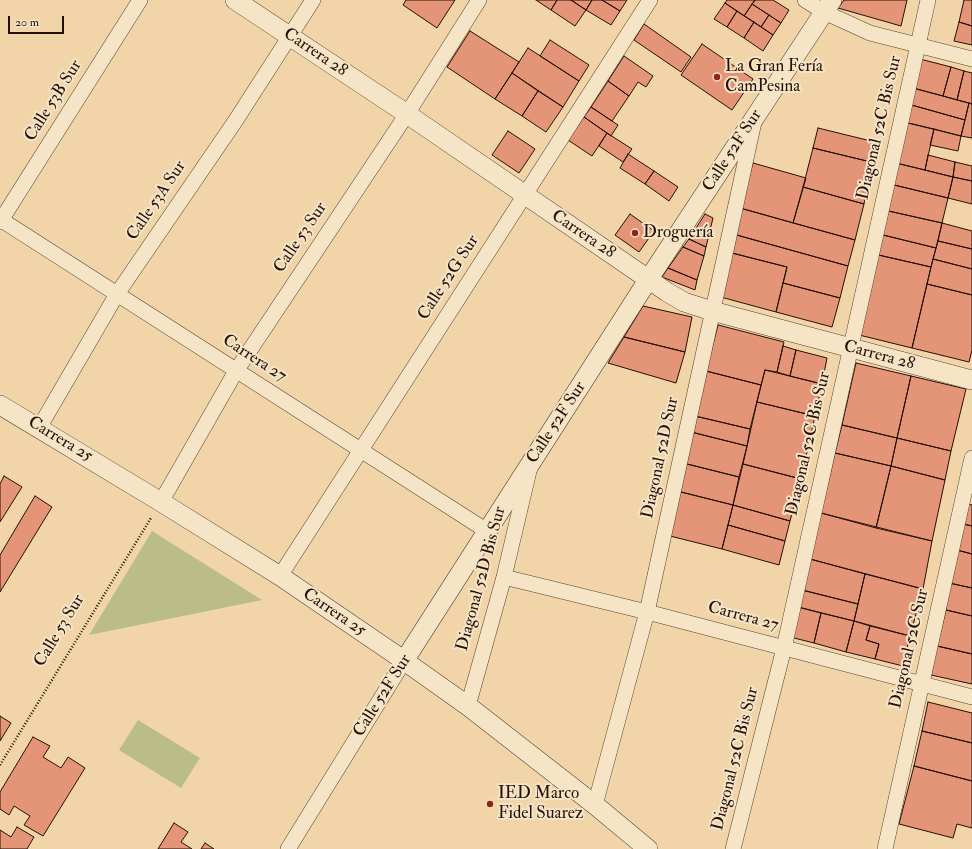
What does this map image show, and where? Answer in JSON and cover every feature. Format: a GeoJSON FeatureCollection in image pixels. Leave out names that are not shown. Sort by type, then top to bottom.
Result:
{"type":"FeatureCollection","features":[{"type":"Feature","properties":{"kind":"street","name":"Calle 53B Sur"},"geometry":{"type":"LineString","coordinates":[[0,220],[140,0]]}},
{"type":"Feature","properties":{"kind":"street","name":"Carrera 28"},"geometry":{"type":"LineString","coordinates":[[235,0],[406,114],[648,280],[684,302],[712,311],[972,380]]}},
{"type":"Feature","properties":{"kind":"street","name":"Calle 53A Sur"},"geometry":{"type":"LineString","coordinates":[[38,428],[117,294],[236,120],[313,0]]}},
{"type":"Feature","properties":{"kind":"street","name":"Calle 53 Sur"},"geometry":{"type":"LineString","coordinates":[[156,509],[236,371],[406,114],[479,0]]}},
{"type":"Feature","properties":{"kind":"street","name":"Calle 52G Sur"},"geometry":{"type":"LineString","coordinates":[[280,576],[650,0]]}},
{"type":"Feature","properties":{"kind":"street"},"geometry":{"type":"LineString","coordinates":[[805,0],[828,6],[870,33],[972,59]]}},
{"type":"Feature","properties":{"kind":"street","name":"Diagonal 52C Bis Sur"},"geometry":{"type":"LineString","coordinates":[[733,849],[784,648],[928,0]]}},
{"type":"Feature","properties":{"kind":"street","name":"Calle 52F Sur"},"geometry":{"type":"LineString","coordinates":[[288,849],[404,661],[531,462],[648,280],[828,6]]}},
{"type":"Feature","properties":{"kind":"street","name":"Diagonal 52D Sur"},"geometry":{"type":"LineString","coordinates":[[595,805],[647,612],[755,117]]}},
{"type":"Feature","properties":{"kind":"street","name":"Carrera 27"},"geometry":{"type":"LineString","coordinates":[[0,220],[487,531]]}},
{"type":"Feature","properties":{"kind":"street","name":"Carrera 25"},"geometry":{"type":"LineString","coordinates":[[0,405],[38,428],[156,509],[280,576],[468,706],[595,805],[648,849]]}},
{"type":"Feature","properties":{"kind":"street","name":"Diagonal 52C Sur"},"geometry":{"type":"LineString","coordinates":[[885,849],[972,458]]}},
{"type":"Feature","properties":{"kind":"street","name":"Diagonal 52D Bis Sur"},"geometry":{"type":"LineString","coordinates":[[468,706],[504,576],[531,462]]}},
{"type":"Feature","properties":{"kind":"street","name":"Carrera 27"},"geometry":{"type":"LineString","coordinates":[[504,576],[972,697]]}},
{"type":"Feature","properties":{"kind":"path","name":"Calle 53 Sur"},"geometry":{"type":"LineString","coordinates":[[0,765],[156,509]]}},
{"type":"Feature","properties":{"kind":"green space"},"geometry":{"type":"Polygon","coordinates":[[[152,531],[262,600],[89,635],[152,531]]]}},
{"type":"Feature","properties":{"kind":"green space"},"geometry":{"type":"Polygon","coordinates":[[[138,720],[200,758],[181,788],[119,750],[138,720]]]}},
{"type":"Feature","properties":{"kind":"building"},"geometry":{"type":"Polygon","coordinates":[[[406,0],[455,0],[437,28],[403,5],[406,0]]]}},
{"type":"Feature","properties":{"kind":"building"},"geometry":{"type":"Polygon","coordinates":[[[536,0],[557,0],[551,10],[536,0]]]}},
{"type":"Feature","properties":{"kind":"building"},"geometry":{"type":"Polygon","coordinates":[[[557,0],[571,0],[586,10],[575,26],[551,10],[557,0]]]}},
{"type":"Feature","properties":{"kind":"building"},"geometry":{"type":"Polygon","coordinates":[[[571,0],[592,0],[586,10],[571,0]]]}},
{"type":"Feature","properties":{"kind":"building"},"geometry":{"type":"Polygon","coordinates":[[[592,0],[602,0],[620,11],[611,25],[586,10],[592,0]]]}},
{"type":"Feature","properties":{"kind":"building"},"geometry":{"type":"Polygon","coordinates":[[[602,0],[627,0],[620,11],[602,0]]]}},
{"type":"Feature","properties":{"kind":"building"},"geometry":{"type":"Polygon","coordinates":[[[727,0],[755,0],[744,16],[725,3],[727,0]]]}},
{"type":"Feature","properties":{"kind":"building"},"geometry":{"type":"Polygon","coordinates":[[[755,0],[773,0],[789,10],[781,23],[752,4],[755,0]]]}},
{"type":"Feature","properties":{"kind":"building"},"geometry":{"type":"Polygon","coordinates":[[[844,0],[907,0],[901,26],[838,8],[844,0]]]}},
{"type":"Feature","properties":{"kind":"building"},"geometry":{"type":"Polygon","coordinates":[[[964,0],[972,0],[972,26],[959,22],[964,0]]]}},
{"type":"Feature","properties":{"kind":"building"},"geometry":{"type":"Polygon","coordinates":[[[725,3],[737,11],[727,27],[714,19],[725,3]]]}},
{"type":"Feature","properties":{"kind":"building"},"geometry":{"type":"Polygon","coordinates":[[[752,4],[769,15],[761,27],[744,16],[752,4]]]}},
{"type":"Feature","properties":{"kind":"building"},"geometry":{"type":"Polygon","coordinates":[[[737,11],[754,22],[744,38],[727,27],[737,11]]]}},
{"type":"Feature","properties":{"kind":"building"},"geometry":{"type":"Polygon","coordinates":[[[769,15],[781,23],[773,35],[761,27],[769,15]]]}},
{"type":"Feature","properties":{"kind":"building"},"geometry":{"type":"Polygon","coordinates":[[[754,22],[773,35],[763,51],[744,38],[754,22]]]}},
{"type":"Feature","properties":{"kind":"building"},"geometry":{"type":"Polygon","coordinates":[[[959,22],[972,26],[972,45],[954,41],[959,22]]]}},
{"type":"Feature","properties":{"kind":"building"},"geometry":{"type":"Polygon","coordinates":[[[644,24],[691,57],[681,72],[634,40],[644,24]]]}},
{"type":"Feature","properties":{"kind":"building"},"geometry":{"type":"Polygon","coordinates":[[[470,31],[519,62],[495,99],[447,67],[470,31]]]}},
{"type":"Feature","properties":{"kind":"building"},"geometry":{"type":"Polygon","coordinates":[[[550,40],[589,65],[579,81],[540,56],[550,40]]]}},
{"type":"Feature","properties":{"kind":"building","name":"La Gran Fería CamPesina"},"geometry":{"type":"Polygon","coordinates":[[[702,44],[753,79],[732,110],[681,75],[702,44]]]}},
{"type":"Feature","properties":{"kind":"building"},"geometry":{"type":"Polygon","coordinates":[[[528,48],[579,81],[563,107],[512,73],[528,48]]]}},
{"type":"Feature","properties":{"kind":"building"},"geometry":{"type":"Polygon","coordinates":[[[624,56],[653,76],[646,87],[638,82],[629,96],[608,81],[624,56]]]}},
{"type":"Feature","properties":{"kind":"building"},"geometry":{"type":"Polygon","coordinates":[[[920,59],[951,67],[943,96],[913,88],[920,59]]]}},
{"type":"Feature","properties":{"kind":"building"},"geometry":{"type":"Polygon","coordinates":[[[951,67],[964,71],[957,100],[943,96],[951,67]]]}},
{"type":"Feature","properties":{"kind":"building"},"geometry":{"type":"Polygon","coordinates":[[[964,71],[972,73],[972,104],[957,100],[964,71]]]}},
{"type":"Feature","properties":{"kind":"building"},"geometry":{"type":"Polygon","coordinates":[[[512,73],[538,91],[522,116],[495,99],[512,73]]]}},
{"type":"Feature","properties":{"kind":"building"},"geometry":{"type":"Polygon","coordinates":[[[608,81],[629,96],[612,121],[591,107],[608,81]]]}},
{"type":"Feature","properties":{"kind":"building"},"geometry":{"type":"Polygon","coordinates":[[[913,88],[969,103],[965,120],[908,104],[913,88]]]}},
{"type":"Feature","properties":{"kind":"building"},"geometry":{"type":"Polygon","coordinates":[[[538,91],[563,107],[546,132],[522,116],[538,91]]]}},
{"type":"Feature","properties":{"kind":"building"},"geometry":{"type":"Polygon","coordinates":[[[969,103],[972,104],[972,138],[961,136],[969,103]]]}},
{"type":"Feature","properties":{"kind":"building"},"geometry":{"type":"Polygon","coordinates":[[[908,104],[965,120],[961,136],[904,122],[908,104]]]}},
{"type":"Feature","properties":{"kind":"building"},"geometry":{"type":"Polygon","coordinates":[[[591,107],[618,125],[611,136],[584,117],[591,107]]]}},
{"type":"Feature","properties":{"kind":"building"},"geometry":{"type":"Polygon","coordinates":[[[584,117],[607,133],[592,156],[568,140],[584,117]]]}},
{"type":"Feature","properties":{"kind":"building"},"geometry":{"type":"Polygon","coordinates":[[[904,122],[934,129],[925,170],[896,163],[904,122]]]}},
{"type":"Feature","properties":{"kind":"building"},"geometry":{"type":"Polygon","coordinates":[[[818,128],[875,142],[871,162],[813,148],[818,128]]]}},
{"type":"Feature","properties":{"kind":"building"},"geometry":{"type":"Polygon","coordinates":[[[934,129],[961,136],[958,151],[930,145],[934,129]]]}},
{"type":"Feature","properties":{"kind":"building"},"geometry":{"type":"Polygon","coordinates":[[[508,131],[535,149],[519,173],[492,155],[508,131]]]}},
{"type":"Feature","properties":{"kind":"building"},"geometry":{"type":"Polygon","coordinates":[[[607,133],[632,149],[623,162],[599,146],[607,133]]]}},
{"type":"Feature","properties":{"kind":"building"},"geometry":{"type":"Polygon","coordinates":[[[813,148],[871,162],[864,204],[803,187],[813,148]]]}},
{"type":"Feature","properties":{"kind":"building"},"geometry":{"type":"Polygon","coordinates":[[[628,154],[654,171],[645,184],[620,168],[628,154]]]}},
{"type":"Feature","properties":{"kind":"building"},"geometry":{"type":"Polygon","coordinates":[[[928,155],[955,162],[953,177],[925,170],[928,155]]]}},
{"type":"Feature","properties":{"kind":"building"},"geometry":{"type":"Polygon","coordinates":[[[955,162],[972,166],[972,181],[953,177],[955,162]]]}},
{"type":"Feature","properties":{"kind":"building"},"geometry":{"type":"Polygon","coordinates":[[[753,163],[806,178],[793,223],[740,208],[753,163]]]}},
{"type":"Feature","properties":{"kind":"building"},"geometry":{"type":"Polygon","coordinates":[[[896,163],[953,177],[948,198],[890,184],[896,163]]]}},
{"type":"Feature","properties":{"kind":"building"},"geometry":{"type":"Polygon","coordinates":[[[654,171],[678,187],[669,201],[645,184],[654,171]]]}},
{"type":"Feature","properties":{"kind":"building"},"geometry":{"type":"Polygon","coordinates":[[[953,177],[972,181],[972,204],[948,198],[953,177]]]}},
{"type":"Feature","properties":{"kind":"building"},"geometry":{"type":"Polygon","coordinates":[[[890,184],[948,198],[942,223],[884,210],[890,184]]]}},
{"type":"Feature","properties":{"kind":"building"},"geometry":{"type":"Polygon","coordinates":[[[803,187],[864,204],[855,240],[793,223],[803,187]]]}},
{"type":"Feature","properties":{"kind":"building"},"geometry":{"type":"Polygon","coordinates":[[[740,208],[855,240],[848,266],[733,234],[740,208]]]}},
{"type":"Feature","properties":{"kind":"building"},"geometry":{"type":"Polygon","coordinates":[[[884,210],[942,223],[936,248],[879,234],[884,210]]]}},
{"type":"Feature","properties":{"kind":"building","name":"Droguería"},"geometry":{"type":"Polygon","coordinates":[[[630,214],[654,231],[639,252],[615,235],[630,214]]]}},
{"type":"Feature","properties":{"kind":"building"},"geometry":{"type":"Polygon","coordinates":[[[705,214],[713,218],[706,247],[689,239],[705,214]]]}},
{"type":"Feature","properties":{"kind":"building"},"geometry":{"type":"Polygon","coordinates":[[[942,223],[972,231],[972,249],[938,241],[942,223]]]}},
{"type":"Feature","properties":{"kind":"building"},"geometry":{"type":"Polygon","coordinates":[[[733,234],[848,266],[840,298],[783,283],[787,267],[728,252],[733,234]]]}},
{"type":"Feature","properties":{"kind":"building"},"geometry":{"type":"Polygon","coordinates":[[[879,234],[936,248],[931,267],[874,254],[879,234]]]}},
{"type":"Feature","properties":{"kind":"building"},"geometry":{"type":"Polygon","coordinates":[[[689,239],[706,247],[704,256],[683,247],[689,239]]]}},
{"type":"Feature","properties":{"kind":"building"},"geometry":{"type":"Polygon","coordinates":[[[938,241],[972,249],[972,269],[933,259],[938,241]]]}},
{"type":"Feature","properties":{"kind":"building"},"geometry":{"type":"Polygon","coordinates":[[[683,247],[704,256],[697,280],[668,268],[683,247]]]}},
{"type":"Feature","properties":{"kind":"building"},"geometry":{"type":"Polygon","coordinates":[[[728,252],[787,267],[776,312],[717,296],[728,252]]]}},
{"type":"Feature","properties":{"kind":"building"},"geometry":{"type":"Polygon","coordinates":[[[874,254],[931,267],[912,348],[855,334],[874,254]]]}},
{"type":"Feature","properties":{"kind":"building"},"geometry":{"type":"Polygon","coordinates":[[[933,259],[972,269],[972,295],[927,284],[933,259]]]}},
{"type":"Feature","properties":{"kind":"building"},"geometry":{"type":"Polygon","coordinates":[[[668,268],[697,280],[695,290],[662,277],[668,268]]]}},
{"type":"Feature","properties":{"kind":"building"},"geometry":{"type":"Polygon","coordinates":[[[783,283],[840,298],[832,327],[776,312],[783,283]]]}},
{"type":"Feature","properties":{"kind":"building"},"geometry":{"type":"Polygon","coordinates":[[[927,284],[972,295],[972,350],[969,362],[912,348],[927,284]]]}},
{"type":"Feature","properties":{"kind":"building"},"geometry":{"type":"Polygon","coordinates":[[[643,306],[692,317],[685,352],[624,337],[643,306]]]}},
{"type":"Feature","properties":{"kind":"building"},"geometry":{"type":"Polygon","coordinates":[[[718,325],[784,342],[777,372],[765,370],[761,385],[706,371],[718,325]]]}},
{"type":"Feature","properties":{"kind":"building"},"geometry":{"type":"Polygon","coordinates":[[[624,337],[685,352],[676,383],[608,363],[624,337]]]}},
{"type":"Feature","properties":{"kind":"building"},"geometry":{"type":"Polygon","coordinates":[[[783,346],[796,350],[790,376],[777,372],[783,346]]]}},
{"type":"Feature","properties":{"kind":"building"},"geometry":{"type":"Polygon","coordinates":[[[796,350],[827,358],[822,384],[790,376],[796,350]]]}},
{"type":"Feature","properties":{"kind":"building"},"geometry":{"type":"Polygon","coordinates":[[[856,363],[911,376],[897,438],[842,425],[856,363]]]}},
{"type":"Feature","properties":{"kind":"building"},"geometry":{"type":"Polygon","coordinates":[[[765,370],[822,384],[815,416],[757,402],[765,370]]]}},
{"type":"Feature","properties":{"kind":"building"},"geometry":{"type":"Polygon","coordinates":[[[706,371],[761,385],[750,429],[695,416],[706,371]]]}},
{"type":"Feature","properties":{"kind":"building"},"geometry":{"type":"Polygon","coordinates":[[[911,376],[966,389],[951,451],[897,438],[911,376]]]}},
{"type":"Feature","properties":{"kind":"building"},"geometry":{"type":"Polygon","coordinates":[[[757,402],[815,416],[801,479],[743,464],[757,402]]]}},
{"type":"Feature","properties":{"kind":"building"},"geometry":{"type":"Polygon","coordinates":[[[695,416],[750,429],[747,446],[691,432],[695,416]]]}},
{"type":"Feature","properties":{"kind":"building"},"geometry":{"type":"Polygon","coordinates":[[[842,425],[897,438],[891,466],[835,453],[842,425]]]}},
{"type":"Feature","properties":{"kind":"building"},"geometry":{"type":"Polygon","coordinates":[[[691,432],[747,446],[739,477],[683,463],[691,432]]]}},
{"type":"Feature","properties":{"kind":"building"},"geometry":{"type":"Polygon","coordinates":[[[897,438],[951,451],[945,480],[891,466],[897,438]]]}},
{"type":"Feature","properties":{"kind":"building"},"geometry":{"type":"Polygon","coordinates":[[[835,453],[891,466],[876,528],[821,513],[835,453]]]}},
{"type":"Feature","properties":{"kind":"building"},"geometry":{"type":"Polygon","coordinates":[[[683,463],[739,477],[733,505],[677,491],[683,463]]]}},
{"type":"Feature","properties":{"kind":"building"},"geometry":{"type":"Polygon","coordinates":[[[743,464],[801,479],[790,521],[733,505],[743,464]]]}},
{"type":"Feature","properties":{"kind":"building"},"geometry":{"type":"Polygon","coordinates":[[[891,466],[945,480],[932,541],[876,528],[891,466]]]}},
{"type":"Feature","properties":{"kind":"building"},"geometry":{"type":"Polygon","coordinates":[[[4,476],[22,487],[0,522],[0,484],[4,476]]]}},
{"type":"Feature","properties":{"kind":"building"},"geometry":{"type":"Polygon","coordinates":[[[677,491],[733,505],[722,549],[666,535],[677,491]]]}},
{"type":"Feature","properties":{"kind":"building"},"geometry":{"type":"Polygon","coordinates":[[[35,496],[52,507],[0,592],[0,555],[35,496]]]}},
{"type":"Feature","properties":{"kind":"building"},"geometry":{"type":"Polygon","coordinates":[[[968,504],[972,505],[972,526],[963,524],[968,504]]]}},
{"type":"Feature","properties":{"kind":"building"},"geometry":{"type":"Polygon","coordinates":[[[733,505],[790,521],[785,541],[728,525],[733,505]]]}},
{"type":"Feature","properties":{"kind":"building"},"geometry":{"type":"Polygon","coordinates":[[[821,513],[932,541],[923,589],[810,559],[821,513]]]}},
{"type":"Feature","properties":{"kind":"building"},"geometry":{"type":"Polygon","coordinates":[[[963,524],[972,526],[972,554],[957,550],[963,524]]]}},
{"type":"Feature","properties":{"kind":"building"},"geometry":{"type":"Polygon","coordinates":[[[728,525],[785,541],[779,565],[722,549],[728,525]]]}},
{"type":"Feature","properties":{"kind":"building"},"geometry":{"type":"Polygon","coordinates":[[[957,550],[972,554],[972,588],[949,583],[957,550]]]}},
{"type":"Feature","properties":{"kind":"building"},"geometry":{"type":"Polygon","coordinates":[[[810,559],[865,574],[858,604],[802,590],[810,559]]]}},
{"type":"Feature","properties":{"kind":"building"},"geometry":{"type":"Polygon","coordinates":[[[865,574],[923,589],[910,636],[854,621],[865,574]]]}},
{"type":"Feature","properties":{"kind":"building"},"geometry":{"type":"Polygon","coordinates":[[[949,583],[972,588],[972,616],[946,610],[949,583]]]}},
{"type":"Feature","properties":{"kind":"building"},"geometry":{"type":"Polygon","coordinates":[[[802,590],[858,604],[854,621],[798,607],[802,590]]]}},
{"type":"Feature","properties":{"kind":"building"},"geometry":{"type":"Polygon","coordinates":[[[798,607],[821,613],[814,643],[790,637],[798,607]]]}},
{"type":"Feature","properties":{"kind":"building"},"geometry":{"type":"Polygon","coordinates":[[[946,610],[972,616],[972,654],[937,646],[946,610]]]}},
{"type":"Feature","properties":{"kind":"building"},"geometry":{"type":"Polygon","coordinates":[[[821,613],[854,621],[846,652],[814,643],[821,613]]]}},
{"type":"Feature","properties":{"kind":"building"},"geometry":{"type":"Polygon","coordinates":[[[854,621],[870,626],[866,640],[879,644],[875,659],[846,652],[854,621]]]}},
{"type":"Feature","properties":{"kind":"building"},"geometry":{"type":"Polygon","coordinates":[[[870,626],[910,636],[903,666],[875,659],[879,644],[866,640],[870,626]]]}},
{"type":"Feature","properties":{"kind":"building"},"geometry":{"type":"Polygon","coordinates":[[[937,646],[972,654],[972,684],[931,675],[937,646]]]}},
{"type":"Feature","properties":{"kind":"building"},"geometry":{"type":"Polygon","coordinates":[[[928,702],[972,713],[972,743],[922,731],[928,702]]]}},
{"type":"Feature","properties":{"kind":"building"},"geometry":{"type":"Polygon","coordinates":[[[0,716],[11,723],[0,741],[0,716]]]}},
{"type":"Feature","properties":{"kind":"building"},"geometry":{"type":"Polygon","coordinates":[[[922,731],[972,743],[972,781],[914,766],[922,731]]]}},
{"type":"Feature","properties":{"kind":"building"},"geometry":{"type":"Polygon","coordinates":[[[33,737],[50,746],[43,757],[61,768],[68,757],[85,768],[43,836],[24,825],[30,816],[14,806],[9,815],[0,809],[0,792],[33,737]]]}},
{"type":"Feature","properties":{"kind":"building"},"geometry":{"type":"Polygon","coordinates":[[[914,766],[972,781],[972,828],[957,824],[953,838],[899,824],[914,766]]]}},
{"type":"Feature","properties":{"kind":"building"},"geometry":{"type":"Polygon","coordinates":[[[174,823],[188,832],[181,842],[192,849],[158,849],[174,823]]]}},
{"type":"Feature","properties":{"kind":"building"},"geometry":{"type":"Polygon","coordinates":[[[17,827],[34,837],[27,849],[0,849],[0,830],[11,837],[17,827]]]}},
{"type":"Feature","properties":{"kind":"building"},"geometry":{"type":"Polygon","coordinates":[[[205,843],[214,849],[201,849],[205,843]]]}},
{"type":"Feature","properties":{"kind":"place","name":"La Gran Fería CamPesina"},"geometry":{"type":"Point","coordinates":[717,77]}},
{"type":"Feature","properties":{"kind":"place","name":"Droguería"},"geometry":{"type":"Point","coordinates":[635,233]}},
{"type":"Feature","properties":{"kind":"place","name":"IED Marco Fidel Suarez"},"geometry":{"type":"Point","coordinates":[490,804]}}]}
